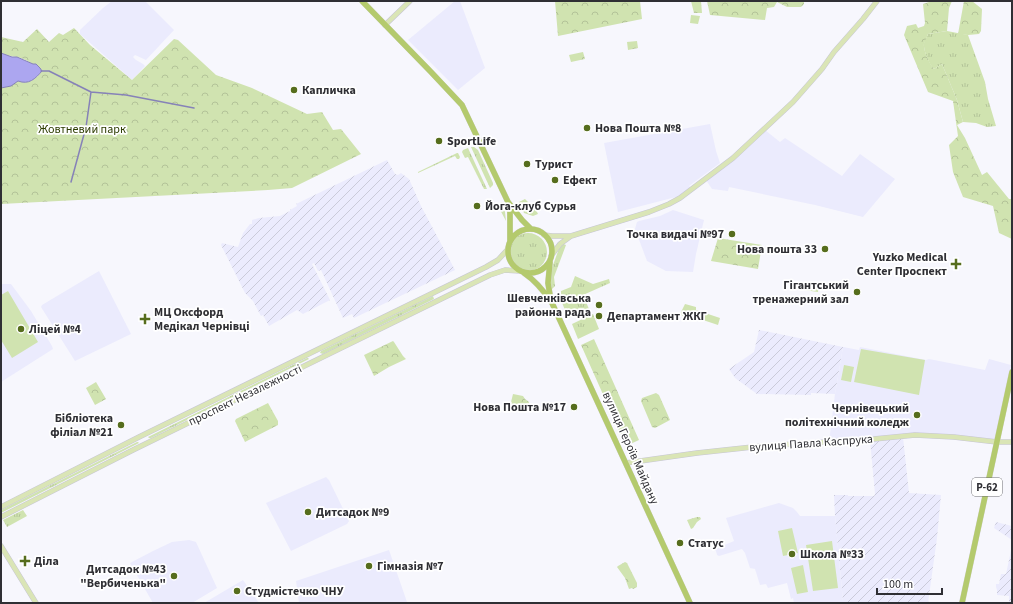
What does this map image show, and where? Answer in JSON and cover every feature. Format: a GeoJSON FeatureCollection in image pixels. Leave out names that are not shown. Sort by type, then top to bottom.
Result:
{"type":"FeatureCollection","features":[{"type":"Feature","properties":{"kind":"main road"},"geometry":{"type":"LineString","coordinates":[[362,1],[462,105],[508,202],[531,229]]}},
{"type":"Feature","properties":{"kind":"main road"},"geometry":{"type":"LineString","coordinates":[[385,25],[410,1]]}},
{"type":"Feature","properties":{"kind":"main road"},"geometry":{"type":"LineString","coordinates":[[544,235],[571,236],[649,212],[680,198],[733,158],[794,102],[877,1]]}},
{"type":"Feature","properties":{"kind":"main road"},"geometry":{"type":"LineString","coordinates":[[508,202],[510,212],[510,241],[508,255],[511,263],[539,284],[552,303]]}},
{"type":"Feature","properties":{"kind":"main road"},"geometry":{"type":"LineString","coordinates":[[510,241],[515,234],[522,230],[531,229],[544,235],[550,242],[551,258],[548,283],[552,303]]}},
{"type":"Feature","properties":{"kind":"main road"},"geometry":{"type":"LineString","coordinates":[[522,272],[531,274],[540,271],[544,268],[560,244],[571,236]]}},
{"type":"Feature","properties":{"kind":"main road","name":"проспект Незалежності"},"geometry":{"type":"LineString","coordinates":[[1,507],[139,437],[486,267],[498,260],[508,249]]}},
{"type":"Feature","properties":{"kind":"main road","name":"проспект Незалежності"},"geometry":{"type":"LineString","coordinates":[[1,517],[120,457],[490,276],[505,270],[522,272]]}},
{"type":"Feature","properties":{"kind":"main road","name":"вулиця Героїв Майдану"},"geometry":{"type":"LineString","coordinates":[[552,303],[690,603]]}},
{"type":"Feature","properties":{"kind":"main road","name":"Р-62"},"geometry":{"type":"LineString","coordinates":[[962,603],[1012,372]]}},
{"type":"Feature","properties":{"kind":"main road","name":"вулиця Павла Каспрука"},"geometry":{"type":"LineString","coordinates":[[626,463],[762,446],[915,435],[1012,442]]}},
{"type":"Feature","properties":{"kind":"main road"},"geometry":{"type":"LineString","coordinates":[[1,546],[36,603]]}},
{"type":"Feature","properties":{"kind":"shaded area"},"geometry":{"type":"Polygon","coordinates":[[[112,1],[145,1],[174,30],[146,60],[135,55],[133,57],[145,66],[132,80],[80,34],[80,30],[112,1]]]}},
{"type":"Feature","properties":{"kind":"shaded area"},"geometry":{"type":"Polygon","coordinates":[[[455,1],[460,1],[485,68],[458,90],[408,40],[455,1]]]}},
{"type":"Feature","properties":{"kind":"shaded area"},"geometry":{"type":"Polygon","coordinates":[[[1,53],[36,64],[42,71],[29,82],[18,81],[11,86],[1,88],[1,53]]]}},
{"type":"Feature","properties":{"kind":"shaded area"},"geometry":{"type":"Polygon","coordinates":[[[710,124],[720,163],[689,186],[691,188],[680,196],[618,212],[604,143],[710,124]]]}},
{"type":"Feature","properties":{"kind":"shaded area"},"geometry":{"type":"Polygon","coordinates":[[[765,130],[780,142],[785,138],[842,176],[860,154],[895,179],[863,217],[815,205],[729,187],[728,191],[712,189],[706,180],[765,130]]]}},
{"type":"Feature","properties":{"kind":"shaded area"},"geometry":{"type":"Polygon","coordinates":[[[387,160],[395,174],[398,175],[401,173],[409,179],[421,206],[455,270],[354,318],[352,314],[343,318],[321,270],[318,271],[314,263],[312,264],[330,300],[303,314],[297,310],[269,326],[263,315],[261,316],[253,301],[245,293],[221,245],[222,243],[238,247],[243,233],[250,224],[252,224],[252,220],[280,216],[297,206],[296,204],[387,160]]]}},
{"type":"Feature","properties":{"kind":"shaded area"},"geometry":{"type":"Polygon","coordinates":[[[673,210],[704,220],[693,272],[666,271],[647,261],[635,229],[637,222],[639,221],[660,216],[673,210]]]}},
{"type":"Feature","properties":{"kind":"shaded area"},"geometry":{"type":"Polygon","coordinates":[[[99,271],[131,334],[75,361],[41,307],[99,271]]]}},
{"type":"Feature","properties":{"kind":"shaded area","name":"Ліцей №4"},"geometry":{"type":"Polygon","coordinates":[[[1,284],[11,284],[31,311],[53,349],[1,382],[1,284]]]}},
{"type":"Feature","properties":{"kind":"shaded area"},"geometry":{"type":"Polygon","coordinates":[[[759,330],[843,347],[835,394],[757,394],[735,378],[729,369],[754,352],[759,330]]]}},
{"type":"Feature","properties":{"kind":"shaded area","name":"Чернівецький політехнічний коледж"},"geometry":{"type":"Polygon","coordinates":[[[843,347],[859,350],[860,347],[985,370],[989,359],[1011,365],[997,443],[915,436],[829,442],[843,347]]]}},
{"type":"Feature","properties":{"kind":"shaded area"},"geometry":{"type":"Polygon","coordinates":[[[903,437],[909,493],[941,495],[928,603],[835,603],[843,601],[834,495],[874,496],[870,440],[903,437]]]}},
{"type":"Feature","properties":{"kind":"shaded area","name":"Дитсадок №9"},"geometry":{"type":"Polygon","coordinates":[[[326,477],[329,480],[349,521],[347,524],[291,551],[266,503],[326,477]]]}},
{"type":"Feature","properties":{"kind":"shaded area","name":"Школа №33"},"geometry":{"type":"Polygon","coordinates":[[[779,503],[793,508],[800,516],[835,516],[843,602],[794,603],[793,598],[791,599],[787,583],[768,588],[766,584],[760,585],[755,569],[750,568],[745,553],[742,549],[719,556],[717,555],[716,551],[713,550],[734,541],[726,518],[779,503]]]}},
{"type":"Feature","properties":{"kind":"shaded area"},"geometry":{"type":"Polygon","coordinates":[[[996,522],[1012,526],[1012,540],[994,528],[996,522]]]}},
{"type":"Feature","properties":{"kind":"shaded area","name":"Дитсадок №43 \"Вербиченька\""},"geometry":{"type":"Polygon","coordinates":[[[189,540],[196,542],[217,588],[192,603],[153,603],[130,563],[172,542],[189,540]]]}},
{"type":"Feature","properties":{"kind":"shaded area"},"geometry":{"type":"Polygon","coordinates":[[[1012,546],[1012,603],[1009,603],[1009,596],[997,595],[996,584],[999,584],[1001,574],[1006,574],[1012,546]]]}},
{"type":"Feature","properties":{"kind":"shaded area","name":"Гімназія №7"},"geometry":{"type":"Polygon","coordinates":[[[389,550],[407,603],[299,603],[296,581],[389,550]]]}},
{"type":"Feature","properties":{"kind":"shaded area","name":"Студмістечко ЧНУ"},"geometry":{"type":"Polygon","coordinates":[[[243,580],[259,603],[204,603],[243,580]]]}},
{"type":"Feature","properties":{"kind":"green space"},"geometry":{"type":"Polygon","coordinates":[[[555,1],[640,1],[642,19],[558,36],[555,1]]]}},
{"type":"Feature","properties":{"kind":"green space"},"geometry":{"type":"Polygon","coordinates":[[[691,1],[701,1],[702,13],[694,13],[691,1]]]}},
{"type":"Feature","properties":{"kind":"green space"},"geometry":{"type":"Polygon","coordinates":[[[707,1],[804,1],[804,4],[801,7],[787,7],[777,2],[774,7],[767,8],[765,20],[710,15],[707,1]]]}},
{"type":"Feature","properties":{"kind":"green space"},"geometry":{"type":"Polygon","coordinates":[[[932,1],[952,1],[949,8],[947,31],[928,34],[924,44],[926,53],[934,69],[942,64],[957,100],[963,122],[957,125],[965,138],[982,175],[987,172],[1009,199],[1012,199],[1012,239],[999,233],[993,206],[963,197],[953,172],[949,145],[958,136],[953,101],[928,92],[904,35],[907,26],[916,24],[918,28],[924,26],[923,4],[932,1]]]}},
{"type":"Feature","properties":{"kind":"green space"},"geometry":{"type":"Polygon","coordinates":[[[964,1],[972,1],[982,9],[981,31],[979,34],[958,34],[964,1]]]}},
{"type":"Feature","properties":{"kind":"green space"},"geometry":{"type":"Polygon","coordinates":[[[691,15],[700,16],[698,24],[690,23],[691,15]]]}},
{"type":"Feature","properties":{"kind":"green space","name":"Жовтневий парк"},"geometry":{"type":"Polygon","coordinates":[[[74,28],[90,45],[132,80],[174,39],[178,40],[216,75],[252,88],[307,114],[322,112],[333,130],[341,129],[361,154],[292,188],[1,204],[1,88],[11,86],[18,81],[29,82],[42,71],[30,62],[1,53],[1,37],[23,42],[37,29],[49,42],[59,33],[63,35],[74,28]]]}},
{"type":"Feature","properties":{"kind":"green space"},"geometry":{"type":"Polygon","coordinates":[[[947,31],[968,35],[985,82],[988,99],[996,126],[987,127],[976,123],[963,122],[957,100],[942,64],[934,69],[932,67],[926,54],[924,42],[928,34],[947,31]]]}},
{"type":"Feature","properties":{"kind":"green space"},"geometry":{"type":"Polygon","coordinates":[[[637,41],[638,48],[628,50],[627,42],[637,41]]]}},
{"type":"Feature","properties":{"kind":"green space"},"geometry":{"type":"Polygon","coordinates":[[[583,52],[585,59],[571,62],[569,55],[583,52]]]}},
{"type":"Feature","properties":{"kind":"green space"},"geometry":{"type":"Polygon","coordinates":[[[471,147],[478,150],[493,183],[490,188],[471,147]]]}},
{"type":"Feature","properties":{"kind":"green space"},"geometry":{"type":"Polygon","coordinates":[[[468,148],[487,189],[484,189],[468,157],[465,158],[462,152],[468,148]]]}},
{"type":"Feature","properties":{"kind":"green space"},"geometry":{"type":"Polygon","coordinates":[[[457,153],[460,157],[459,159],[455,156],[418,173],[418,172],[457,153]]]}},
{"type":"Feature","properties":{"kind":"green space"},"geometry":{"type":"Polygon","coordinates":[[[525,199],[532,206],[534,206],[538,214],[533,216],[524,213],[519,202],[525,199]]]}},
{"type":"Feature","properties":{"kind":"green space"},"geometry":{"type":"Polygon","coordinates":[[[502,202],[505,212],[506,221],[497,204],[502,202]]]}},
{"type":"Feature","properties":{"kind":"green space"},"geometry":{"type":"Polygon","coordinates":[[[528,233],[541,239],[547,252],[541,265],[528,271],[515,265],[509,252],[515,239],[528,233]]]}},
{"type":"Feature","properties":{"kind":"green space"},"geometry":{"type":"Polygon","coordinates":[[[718,238],[762,245],[758,269],[711,261],[718,238]]]}},
{"type":"Feature","properties":{"kind":"green space"},"geometry":{"type":"Polygon","coordinates":[[[561,243],[566,245],[554,277],[555,286],[552,289],[549,276],[561,243]]]}},
{"type":"Feature","properties":{"kind":"green space"},"geometry":{"type":"Polygon","coordinates":[[[575,276],[593,284],[609,279],[610,283],[583,295],[589,309],[568,318],[561,300],[561,291],[571,287],[575,276]]]}},
{"type":"Feature","properties":{"kind":"green space"},"geometry":{"type":"Polygon","coordinates":[[[805,283],[819,285],[818,292],[804,290],[805,283]]]}},
{"type":"Feature","properties":{"kind":"green space"},"geometry":{"type":"Polygon","coordinates":[[[8,291],[38,342],[12,358],[1,340],[1,295],[8,291]]]}},
{"type":"Feature","properties":{"kind":"green space"},"geometry":{"type":"Polygon","coordinates":[[[433,296],[434,299],[323,354],[320,353],[321,351],[433,296]]]}},
{"type":"Feature","properties":{"kind":"green space"},"geometry":{"type":"Polygon","coordinates":[[[685,304],[696,307],[696,310],[720,318],[718,325],[697,318],[695,321],[685,318],[680,314],[685,304]]]}},
{"type":"Feature","properties":{"kind":"green space"},"geometry":{"type":"Polygon","coordinates":[[[593,314],[599,329],[578,339],[572,324],[593,314]]]}},
{"type":"Feature","properties":{"kind":"green space"},"geometry":{"type":"Polygon","coordinates":[[[594,339],[639,440],[626,446],[581,345],[594,339]]]}},
{"type":"Feature","properties":{"kind":"green space"},"geometry":{"type":"Polygon","coordinates":[[[393,341],[406,359],[374,376],[364,355],[393,341]]]}},
{"type":"Feature","properties":{"kind":"green space"},"geometry":{"type":"Polygon","coordinates":[[[861,349],[925,360],[919,395],[854,382],[861,349]]]}},
{"type":"Feature","properties":{"kind":"green space"},"geometry":{"type":"Polygon","coordinates":[[[307,358],[309,359],[151,438],[148,437],[150,436],[307,358]]]}},
{"type":"Feature","properties":{"kind":"green space"},"geometry":{"type":"Polygon","coordinates":[[[844,365],[854,367],[851,382],[841,380],[844,365]]]}},
{"type":"Feature","properties":{"kind":"green space"},"geometry":{"type":"Polygon","coordinates":[[[96,382],[106,399],[95,405],[86,388],[96,382]]]}},
{"type":"Feature","properties":{"kind":"green space"},"geometry":{"type":"Polygon","coordinates":[[[656,393],[659,395],[670,420],[655,428],[652,427],[641,401],[642,398],[656,393]]]}},
{"type":"Feature","properties":{"kind":"green space"},"geometry":{"type":"Polygon","coordinates":[[[513,394],[523,396],[529,402],[527,410],[510,406],[513,394]]]}},
{"type":"Feature","properties":{"kind":"green space"},"geometry":{"type":"Polygon","coordinates":[[[268,403],[278,421],[278,425],[245,442],[235,421],[236,419],[268,403]]]}},
{"type":"Feature","properties":{"kind":"green space"},"geometry":{"type":"Polygon","coordinates":[[[137,442],[139,443],[1,513],[1,510],[137,442]]]}},
{"type":"Feature","properties":{"kind":"green space"},"geometry":{"type":"Polygon","coordinates":[[[23,510],[27,516],[7,527],[3,520],[23,510]]]}},
{"type":"Feature","properties":{"kind":"green space"},"geometry":{"type":"Polygon","coordinates":[[[700,517],[701,519],[691,529],[687,520],[700,517]]]}},
{"type":"Feature","properties":{"kind":"green space"},"geometry":{"type":"Polygon","coordinates":[[[792,528],[798,553],[783,556],[778,531],[792,528]]]}},
{"type":"Feature","properties":{"kind":"green space"},"geometry":{"type":"Polygon","coordinates":[[[832,541],[838,588],[813,591],[806,545],[832,541]]]}},
{"type":"Feature","properties":{"kind":"green space"},"geometry":{"type":"Polygon","coordinates":[[[625,562],[627,563],[637,583],[637,587],[633,589],[629,589],[625,578],[617,567],[625,562]]]}},
{"type":"Feature","properties":{"kind":"green space"},"geometry":{"type":"Polygon","coordinates":[[[803,565],[808,592],[797,594],[791,568],[803,565]]]}},
{"type":"Feature","properties":{"kind":"waterway"},"geometry":{"type":"LineString","coordinates":[[41,71],[49,71],[91,92],[126,95],[194,108]]}},
{"type":"Feature","properties":{"kind":"waterway"},"geometry":{"type":"LineString","coordinates":[[71,182],[86,127],[91,92]]}},
{"type":"Feature","properties":{"kind":"place","name":"Капличка"},"geometry":{"type":"Point","coordinates":[294,90]}},
{"type":"Feature","properties":{"kind":"place","name":"Нова Пошта №8"},"geometry":{"type":"Point","coordinates":[587,128]}},
{"type":"Feature","properties":{"kind":"place","name":"SportLife"},"geometry":{"type":"Point","coordinates":[439,141]}},
{"type":"Feature","properties":{"kind":"place","name":"Турист"},"geometry":{"type":"Point","coordinates":[527,164]}},
{"type":"Feature","properties":{"kind":"place","name":"Ефект"},"geometry":{"type":"Point","coordinates":[555,180]}},
{"type":"Feature","properties":{"kind":"place","name":"Йога-клуб Сурья"},"geometry":{"type":"Point","coordinates":[477,206]}},
{"type":"Feature","properties":{"kind":"place","name":"Точка видачі №97"},"geometry":{"type":"Point","coordinates":[732,234]}},
{"type":"Feature","properties":{"kind":"place","name":"Нова пошта 33"},"geometry":{"type":"Point","coordinates":[825,249]}},
{"type":"Feature","properties":{"kind":"place","name":"Yuzko Medical Center Проспект"},"geometry":{"type":"Point","coordinates":[956,264]}},
{"type":"Feature","properties":{"kind":"place","name":"Гігантський тренажерний зал"},"geometry":{"type":"Point","coordinates":[857,292]}},
{"type":"Feature","properties":{"kind":"place","name":"Шевченківська районна рада"},"geometry":{"type":"Point","coordinates":[599,305]}},
{"type":"Feature","properties":{"kind":"place","name":"Департамент ЖКГ"},"geometry":{"type":"Point","coordinates":[599,316]}},
{"type":"Feature","properties":{"kind":"place","name":"МЦ Оксфорд Медікал Чернівці"},"geometry":{"type":"Point","coordinates":[145,319]}},
{"type":"Feature","properties":{"kind":"place","name":"Ліцей №4"},"geometry":{"type":"Point","coordinates":[21,329]}},
{"type":"Feature","properties":{"kind":"place","name":"Нова Пошта №17"},"geometry":{"type":"Point","coordinates":[574,407]}},
{"type":"Feature","properties":{"kind":"place","name":"Чернівецький політехнічний коледж"},"geometry":{"type":"Point","coordinates":[917,415]}},
{"type":"Feature","properties":{"kind":"place","name":"Бібліотека філіал №21"},"geometry":{"type":"Point","coordinates":[121,425]}},
{"type":"Feature","properties":{"kind":"place","name":"Дитсадок №9"},"geometry":{"type":"Point","coordinates":[308,512]}},
{"type":"Feature","properties":{"kind":"place","name":"Статус"},"geometry":{"type":"Point","coordinates":[680,543]}},
{"type":"Feature","properties":{"kind":"place","name":"Школа №33"},"geometry":{"type":"Point","coordinates":[792,554]}},
{"type":"Feature","properties":{"kind":"place","name":"Діла"},"geometry":{"type":"Point","coordinates":[25,561]}},
{"type":"Feature","properties":{"kind":"place","name":"Гімназія №7"},"geometry":{"type":"Point","coordinates":[369,566]}},
{"type":"Feature","properties":{"kind":"place","name":"Дитсадок №43 \"Вербиченька\""},"geometry":{"type":"Point","coordinates":[174,576]}},
{"type":"Feature","properties":{"kind":"place","name":"Студмістечко ЧНУ"},"geometry":{"type":"Point","coordinates":[237,591]}}]}
